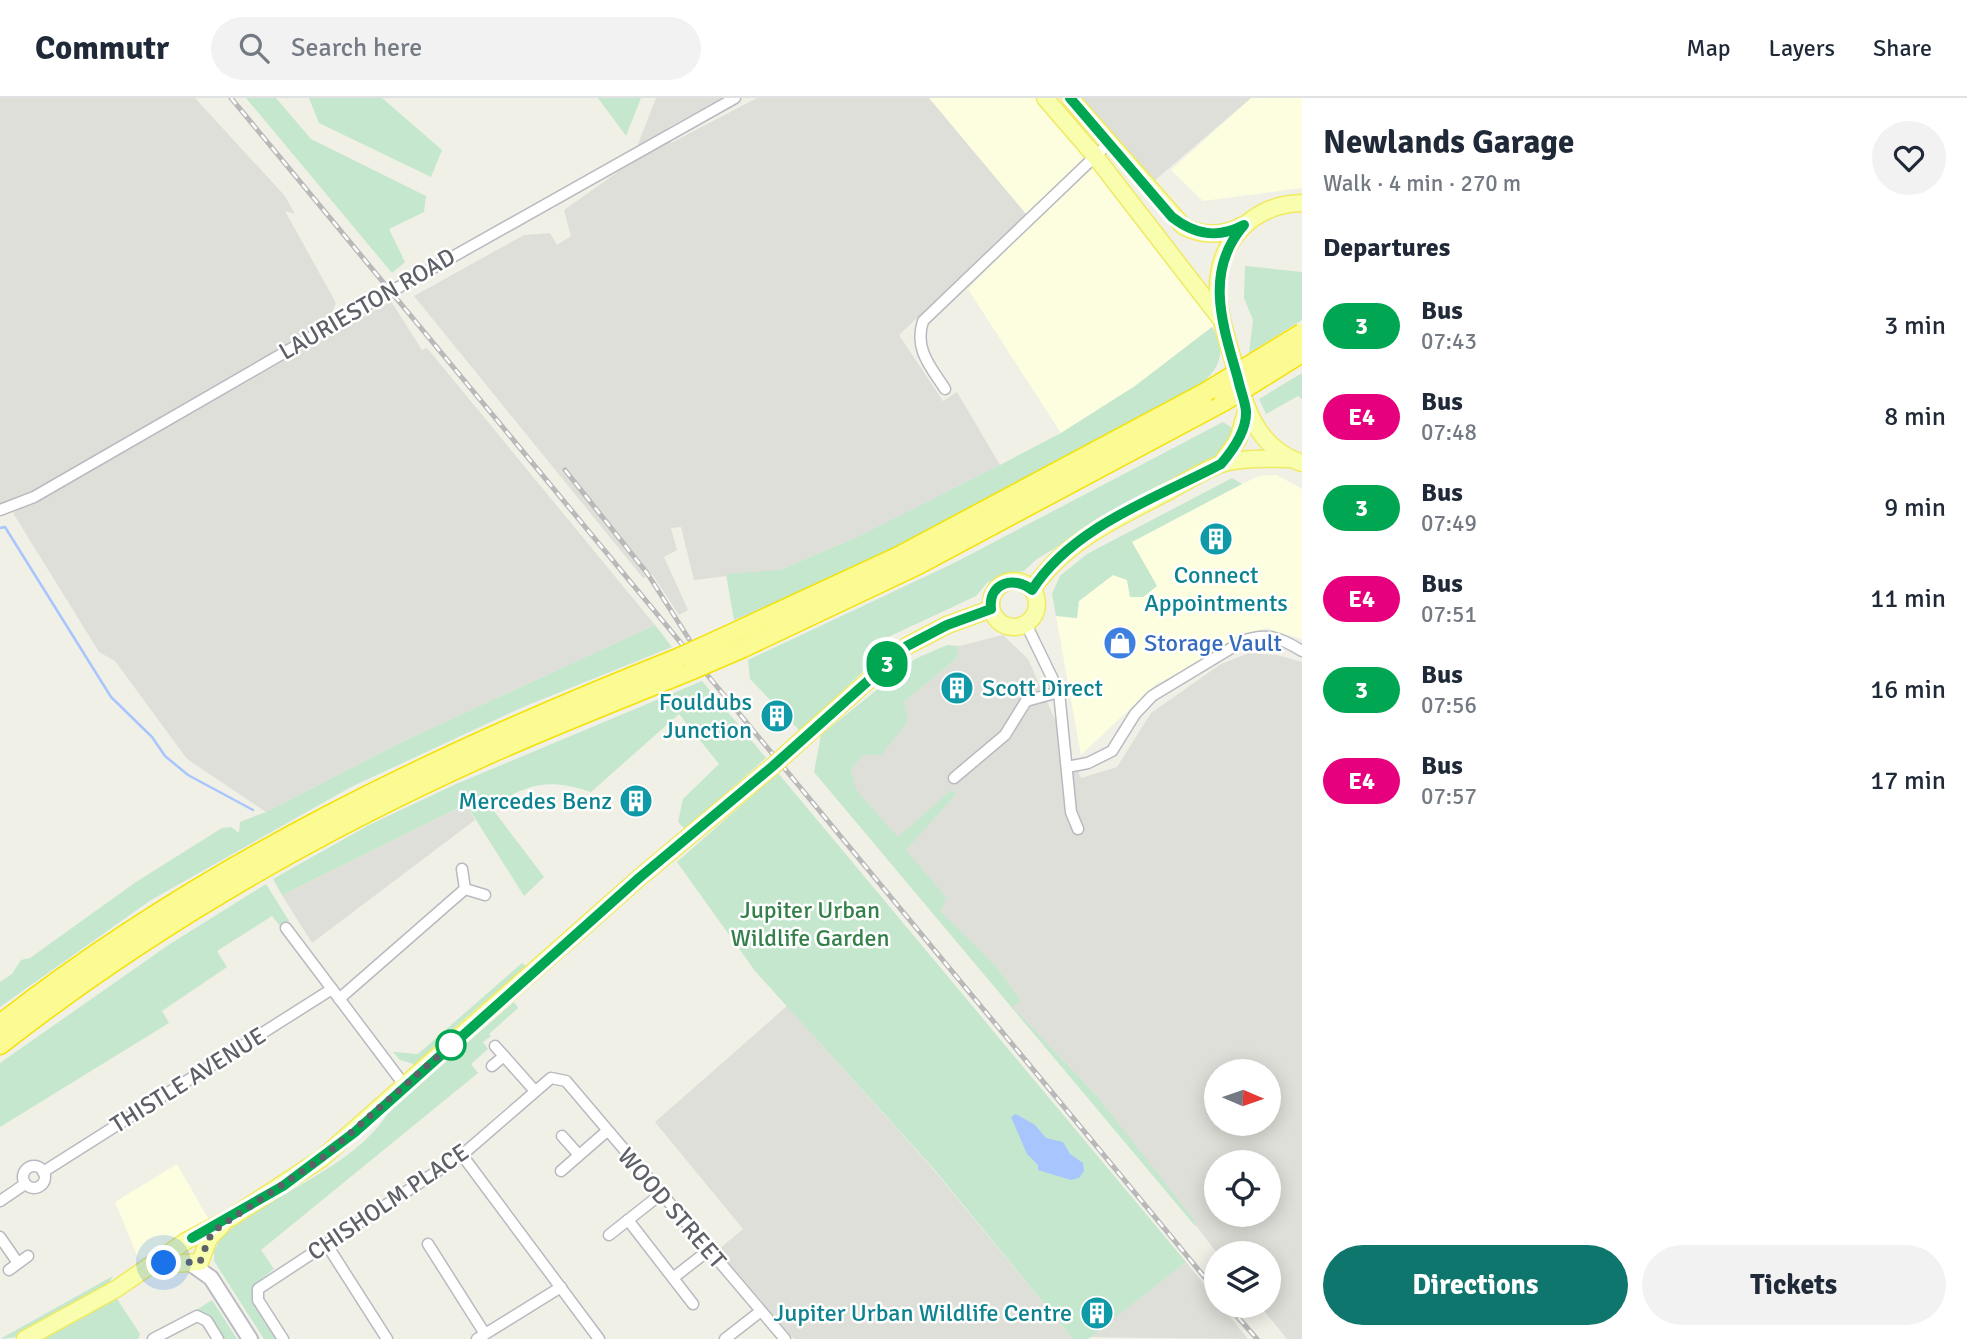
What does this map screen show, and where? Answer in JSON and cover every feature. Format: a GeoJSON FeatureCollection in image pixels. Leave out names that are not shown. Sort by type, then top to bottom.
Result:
{"type":"FeatureCollection","features":[{"type":"Feature","properties":{"kind":"highway"},"geometry":{"type":"LineString","coordinates":[[740,639],[1206,392],[1302,333]]}},
{"type":"Feature","properties":{"kind":"highway"},"geometry":{"type":"LineString","coordinates":[[0,1045],[155,936],[313,842],[488,755],[686,663],[949,550],[1223,402],[1302,353]]}},
{"type":"Feature","properties":{"kind":"highway"},"geometry":{"type":"LineString","coordinates":[[0,1024],[148,920],[309,825],[475,743],[686,663]]}},
{"type":"Feature","properties":{"kind":"main road"},"geometry":{"type":"LineString","coordinates":[[1045,98],[1095,156],[1222,320]]}},
{"type":"Feature","properties":{"kind":"main road"},"geometry":{"type":"LineString","coordinates":[[1070,98],[1183,226],[1192,231],[1213,234],[1244,225],[1272,208],[1302,203]]}},
{"type":"Feature","properties":{"kind":"main road"},"geometry":{"type":"LineString","coordinates":[[1244,225],[1229,244],[1220,269],[1218,294],[1222,320],[1246,410],[1260,435],[1298,462]]}},
{"type":"Feature","properties":{"kind":"main road"},"geometry":{"type":"LineString","coordinates":[[1221,464],[1242,431],[1246,410]]}},
{"type":"Feature","properties":{"kind":"main road"},"geometry":{"type":"LineString","coordinates":[[1032,590],[1016,581],[1004,583],[992,594],[991,609],[1004,625],[1019,627],[1026,624],[1036,609],[1032,590],[1048,565],[1105,525],[1221,464],[1256,459],[1298,462]]}},
{"type":"Feature","properties":{"kind":"main road"},"geometry":{"type":"LineString","coordinates":[[25,1339],[149,1268],[321,1159],[907,646],[947,625],[991,609]]}},
{"type":"Feature","properties":{"kind":"main road"},"geometry":{"type":"LineString","coordinates":[[149,1268],[200,1262],[209,1238],[232,1217]]}},
{"type":"Feature","properties":{"kind":"main road"},"geometry":{"type":"LineString","coordinates":[[187,1242],[201,1242],[211,1278],[250,1339]]}},
{"type":"Feature","properties":{"kind":"main road"},"geometry":{"type":"LineString","coordinates":[[187,1242],[181,1255],[211,1278]]}},
{"type":"Feature","properties":{"kind":"street","name":"LAURIESTON ROAD"},"geometry":{"type":"LineString","coordinates":[[0,510],[34,497],[386,294],[735,98]]}},
{"type":"Feature","properties":{"kind":"street"},"geometry":{"type":"LineString","coordinates":[[945,389],[923,354],[919,342],[923,321],[1109,143]]}},
{"type":"Feature","properties":{"kind":"street"},"geometry":{"type":"LineString","coordinates":[[1026,624],[1059,692],[1071,811],[1078,830]]}},
{"type":"Feature","properties":{"kind":"street"},"geometry":{"type":"LineString","coordinates":[[1067,767],[1088,763],[1112,751],[1135,714],[1152,696],[1243,641],[1256,636],[1278,636],[1302,651]]}},
{"type":"Feature","properties":{"kind":"street"},"geometry":{"type":"LineString","coordinates":[[954,778],[1005,735],[1026,701],[1059,692]]}},
{"type":"Feature","properties":{"kind":"street"},"geometry":{"type":"LineString","coordinates":[[462,869],[466,889]]}},
{"type":"Feature","properties":{"kind":"street"},"geometry":{"type":"LineString","coordinates":[[339,999],[466,889]]}},
{"type":"Feature","properties":{"kind":"street"},"geometry":{"type":"LineString","coordinates":[[466,889],[485,895]]}},
{"type":"Feature","properties":{"kind":"street"},"geometry":{"type":"LineString","coordinates":[[286,928],[405,1086]]}},
{"type":"Feature","properties":{"kind":"street","name":"THISTLE AVENUE"},"geometry":{"type":"LineString","coordinates":[[43,1172],[332,989]]}},
{"type":"Feature","properties":{"kind":"street"},"geometry":{"type":"LineString","coordinates":[[495,1046],[535,1091]]}},
{"type":"Feature","properties":{"kind":"street"},"geometry":{"type":"LineString","coordinates":[[492,1066],[504,1056]]}},
{"type":"Feature","properties":{"kind":"street","name":"CHISHOLM PLACE"},"geometry":{"type":"LineString","coordinates":[[283,1339],[258,1300],[258,1289],[462,1154],[551,1078],[559,1078]]}},
{"type":"Feature","properties":{"kind":"street","name":"WOOD STREET"},"geometry":{"type":"LineString","coordinates":[[559,1078],[566,1081],[785,1339]]}},
{"type":"Feature","properties":{"kind":"street"},"geometry":{"type":"LineString","coordinates":[[561,1171],[607,1131]]}},
{"type":"Feature","properties":{"kind":"street"},"geometry":{"type":"LineString","coordinates":[[562,1136],[579,1155]]}},
{"type":"Feature","properties":{"kind":"street"},"geometry":{"type":"LineString","coordinates":[[462,1154],[599,1339]]}},
{"type":"Feature","properties":{"kind":"street","name":"THISTLE AVENUE"},"geometry":{"type":"LineString","coordinates":[[36,1166],[43,1172],[44,1180],[40,1186],[32,1188],[25,1184],[22,1175],[27,1168],[36,1166]]}},
{"type":"Feature","properties":{"kind":"street","name":"THISTLE AVENUE"},"geometry":{"type":"LineString","coordinates":[[0,1201],[25,1184]]}},
{"type":"Feature","properties":{"kind":"street"},"geometry":{"type":"LineString","coordinates":[[609,1235],[661,1194]]}},
{"type":"Feature","properties":{"kind":"street"},"geometry":{"type":"LineString","coordinates":[[628,1220],[694,1304]]}},
{"type":"Feature","properties":{"kind":"street"},"geometry":{"type":"LineString","coordinates":[[0,1237],[18,1263]]}},
{"type":"Feature","properties":{"kind":"street"},"geometry":{"type":"LineString","coordinates":[[428,1244],[481,1337],[561,1287]]}},
{"type":"Feature","properties":{"kind":"street"},"geometry":{"type":"LineString","coordinates":[[327,1245],[387,1339]]}},
{"type":"Feature","properties":{"kind":"street"},"geometry":{"type":"LineString","coordinates":[[673,1278],[709,1250]]}},
{"type":"Feature","properties":{"kind":"street"},"geometry":{"type":"LineString","coordinates":[[9,1270],[27,1256]]}},
{"type":"Feature","properties":{"kind":"street"},"geometry":{"type":"LineString","coordinates":[[725,1339],[761,1311]]}},
{"type":"Feature","properties":{"kind":"street"},"geometry":{"type":"LineString","coordinates":[[153,1339],[192,1316],[202,1317],[218,1339]]}},
{"type":"Feature","properties":{"kind":"shaded area"},"geometry":{"type":"Polygon","coordinates":[[[0,98],[195,98],[285,196],[295,214],[285,211],[336,303],[331,316],[161,423],[0,510],[0,98]]]}},
{"type":"Feature","properties":{"kind":"shaded area"},"geometry":{"type":"Polygon","coordinates":[[[656,98],[723,98],[669,127],[671,143],[757,98],[929,98],[1026,214],[899,335],[943,401],[957,392],[1000,465],[857,537],[780,570],[694,580],[681,527],[671,528],[677,550],[664,557],[688,610],[679,615],[652,574],[643,578],[414,296],[524,235],[550,233],[557,245],[571,236],[564,210],[636,159],[638,144],[656,98]]]}},
{"type":"Feature","properties":{"kind":"shaded area"},"geometry":{"type":"Polygon","coordinates":[[[929,98],[1044,98],[1222,319],[1135,386],[1061,433],[968,289],[1030,226],[1026,214],[929,98]]]}},
{"type":"Feature","properties":{"kind":"shaded area"},"geometry":{"type":"Polygon","coordinates":[[[1070,98],[1251,98],[1147,187],[1070,98]]]}},
{"type":"Feature","properties":{"kind":"shaded area"},"geometry":{"type":"Polygon","coordinates":[[[1251,98],[1302,98],[1302,188],[1203,201],[1171,170],[1251,98]]]}},
{"type":"Feature","properties":{"kind":"shaded area"},"geometry":{"type":"Polygon","coordinates":[[[391,301],[422,350],[427,348],[655,625],[404,741],[266,812],[187,759],[115,661],[99,652],[13,513],[391,301]]]}},
{"type":"Feature","properties":{"kind":"shaded area"},"geometry":{"type":"Polygon","coordinates":[[[1277,475],[1302,489],[1302,639],[1266,628],[1156,684],[1081,755],[1056,616],[1077,618],[1079,601],[1113,575],[1127,580],[1130,597],[1143,597],[1157,586],[1131,542],[1259,476],[1277,475]]]}},
{"type":"Feature","properties":{"kind":"shaded area"},"geometry":{"type":"Polygon","coordinates":[[[1003,635],[1028,659],[1081,778],[1117,767],[1151,713],[1221,664],[1249,653],[1277,655],[1302,662],[1302,1339],[1287,1339],[1270,1318],[1281,1318],[1281,1241],[1208,1241],[1096,1095],[1013,1007],[1021,1001],[996,966],[939,911],[947,898],[905,850],[956,794],[951,790],[898,838],[855,790],[851,769],[904,702],[956,659],[959,646],[1003,635]]]}},
{"type":"Feature","properties":{"kind":"shaded area"},"geometry":{"type":"Polygon","coordinates":[[[466,804],[475,820],[312,943],[282,895],[466,804]]]}},
{"type":"Feature","properties":{"kind":"shaded area"},"geometry":{"type":"Polygon","coordinates":[[[787,1006],[932,1168],[1073,1339],[794,1339],[718,1250],[743,1229],[655,1122],[787,1006]]]}},
{"type":"Feature","properties":{"kind":"shaded area"},"geometry":{"type":"Polygon","coordinates":[[[177,1164],[209,1220],[139,1260],[115,1202],[177,1164]]]}},
{"type":"Feature","properties":{"kind":"shaded area"},"geometry":{"type":"Polygon","coordinates":[[[1186,1262],[1204,1284],[1204,1318],[1231,1318],[1248,1339],[1090,1337],[1186,1262]]]}},
{"type":"Feature","properties":{"kind":"green space"},"geometry":{"type":"Polygon","coordinates":[[[246,98],[276,98],[311,139],[426,196],[424,212],[389,229],[405,262],[392,273],[246,98]]]}},
{"type":"Feature","properties":{"kind":"green space"},"geometry":{"type":"Polygon","coordinates":[[[309,98],[382,98],[442,150],[431,177],[319,123],[309,98]]]}},
{"type":"Feature","properties":{"kind":"green space"},"geometry":{"type":"Polygon","coordinates":[[[598,98],[641,98],[626,136],[598,98]]]}},
{"type":"Feature","properties":{"kind":"green space"},"geometry":{"type":"Polygon","coordinates":[[[1245,266],[1302,272],[1302,320],[1249,353],[1253,320],[1244,298],[1245,266]]]}},
{"type":"Feature","properties":{"kind":"green space"},"geometry":{"type":"Polygon","coordinates":[[[1212,327],[1220,346],[1219,361],[1196,389],[933,532],[818,586],[734,620],[726,574],[780,570],[857,537],[1000,465],[1061,433],[1135,386],[1212,327]]]}},
{"type":"Feature","properties":{"kind":"green space"},"geometry":{"type":"Polygon","coordinates":[[[1302,373],[1302,399],[1298,396],[1266,414],[1259,399],[1302,373]]]}},
{"type":"Feature","properties":{"kind":"green space"},"geometry":{"type":"Polygon","coordinates":[[[1223,422],[1232,428],[1232,444],[1220,459],[1096,523],[1037,559],[1024,571],[1007,573],[987,583],[976,596],[886,638],[869,666],[800,731],[750,679],[748,660],[954,563],[1223,422]]]}},
{"type":"Feature","properties":{"kind":"green space"},"geometry":{"type":"Polygon","coordinates":[[[1232,478],[1242,484],[1132,542],[1157,586],[1143,597],[1130,597],[1127,580],[1113,575],[1079,601],[1077,618],[1056,616],[1052,594],[1060,576],[1087,554],[1232,478]]]}},
{"type":"Feature","properties":{"kind":"green space"},"geometry":{"type":"Polygon","coordinates":[[[655,625],[672,647],[523,707],[351,787],[151,900],[0,1007],[0,982],[12,974],[21,960],[30,958],[136,882],[222,828],[231,827],[239,833],[240,822],[266,812],[404,741],[655,625]]]}},
{"type":"Feature","properties":{"kind":"green space"},"geometry":{"type":"Polygon","coordinates":[[[947,645],[959,646],[956,659],[904,702],[908,721],[881,755],[863,755],[851,769],[856,790],[898,837],[951,790],[956,794],[906,850],[947,898],[940,911],[996,966],[1021,1001],[1013,1007],[1096,1095],[1194,1220],[1196,1227],[814,772],[821,735],[915,659],[947,645]]]}},
{"type":"Feature","properties":{"kind":"green space"},"geometry":{"type":"Polygon","coordinates":[[[702,681],[766,758],[685,829],[678,822],[683,799],[719,764],[679,714],[591,792],[563,785],[539,785],[491,807],[544,877],[524,896],[466,804],[282,895],[273,879],[369,825],[456,784],[702,681]]]}},
{"type":"Feature","properties":{"kind":"green space","name":"Jupiter Urban Wildlife Garden"},"geometry":{"type":"Polygon","coordinates":[[[778,773],[1186,1262],[1088,1339],[1073,1339],[933,1168],[755,971],[677,862],[778,773]]]}},
{"type":"Feature","properties":{"kind":"green space"},"geometry":{"type":"Polygon","coordinates":[[[266,884],[289,921],[280,926],[272,916],[217,951],[227,967],[162,1011],[169,1023],[0,1127],[0,1063],[170,944],[266,884]]]}},
{"type":"Feature","properties":{"kind":"green space"},"geometry":{"type":"Polygon","coordinates":[[[522,963],[526,966],[456,1026],[417,1065],[400,1060],[393,1052],[418,1054],[522,963]]]}},
{"type":"Feature","properties":{"kind":"green space"},"geometry":{"type":"Polygon","coordinates":[[[514,1002],[518,1008],[489,1034],[491,1036],[483,1042],[488,1049],[471,1064],[478,1073],[261,1250],[274,1269],[260,1280],[254,1290],[278,1339],[264,1339],[214,1261],[214,1251],[221,1237],[356,1148],[375,1131],[389,1111],[514,1002]]]}},
{"type":"Feature","properties":{"kind":"green space"},"geometry":{"type":"Polygon","coordinates":[[[113,1276],[108,1285],[56,1318],[26,1333],[0,1339],[113,1276]]]}},
{"type":"Feature","properties":{"kind":"green space"},"geometry":{"type":"Polygon","coordinates":[[[117,1299],[140,1334],[138,1339],[39,1339],[117,1299]]]}},
{"type":"Feature","properties":{"kind":"green space"},"geometry":{"type":"Polygon","coordinates":[[[212,1300],[237,1339],[223,1339],[208,1317],[193,1312],[212,1300]]]}},
{"type":"Feature","properties":{"kind":"water"},"geometry":{"type":"Polygon","coordinates":[[[1016,1114],[1035,1125],[1046,1138],[1063,1142],[1070,1154],[1083,1163],[1084,1171],[1079,1178],[1071,1180],[1038,1170],[1038,1165],[1027,1154],[1011,1117],[1016,1114]]]}},
{"type":"Feature","properties":{"kind":"waterway"},"geometry":{"type":"LineString","coordinates":[[0,528],[5,527],[111,697],[152,737],[165,756],[188,775],[253,810]]}},
{"type":"Feature","properties":{"kind":"railway"},"geometry":{"type":"LineString","coordinates":[[231,98],[1204,1276]]}},
{"type":"Feature","properties":{"kind":"railway"},"geometry":{"type":"LineString","coordinates":[[565,470],[647,573],[689,639]]}},
{"type":"Feature","properties":{"kind":"railway"},"geometry":{"type":"LineString","coordinates":[[1239,1318],[1257,1339]]}},
{"type":"Feature","properties":{"kind":"bus line","name":"3"},"geometry":{"type":"LineString","coordinates":[[192,1238],[283,1186],[355,1132],[639,878],[773,766],[907,646],[947,625],[991,609],[992,594],[1004,583],[1024,583],[1032,590],[1048,565],[1069,548],[1105,525],[1221,464],[1230,454],[1242,431],[1246,410],[1222,320],[1218,286],[1225,253],[1244,225],[1213,234],[1192,231],[1183,226],[1172,217],[1070,98]]}},
{"type":"Feature","properties":{"kind":"place","name":"Connect Appointments"},"geometry":{"type":"Point","coordinates":[1216,539]}},
{"type":"Feature","properties":{"kind":"place","name":"Storage Vault"},"geometry":{"type":"Point","coordinates":[1120,643]}},
{"type":"Feature","properties":{"kind":"place","name":"Scott Direct"},"geometry":{"type":"Point","coordinates":[957,688]}},
{"type":"Feature","properties":{"kind":"place","name":"Fouldubs Junction"},"geometry":{"type":"Point","coordinates":[777,716]}},
{"type":"Feature","properties":{"kind":"place","name":"Mercedes Benz"},"geometry":{"type":"Point","coordinates":[636,801]}},
{"type":"Feature","properties":{"kind":"place","name":"Jupiter Urban Wildlife Centre"},"geometry":{"type":"Point","coordinates":[1097,1313]}},
{"type":"Feature","properties":{"kind":"route"},"geometry":{"type":"LineString","coordinates":[[164,1263],[200,1262],[209,1238],[219,1227],[321,1159],[355,1132],[451,1045]]}}]}
